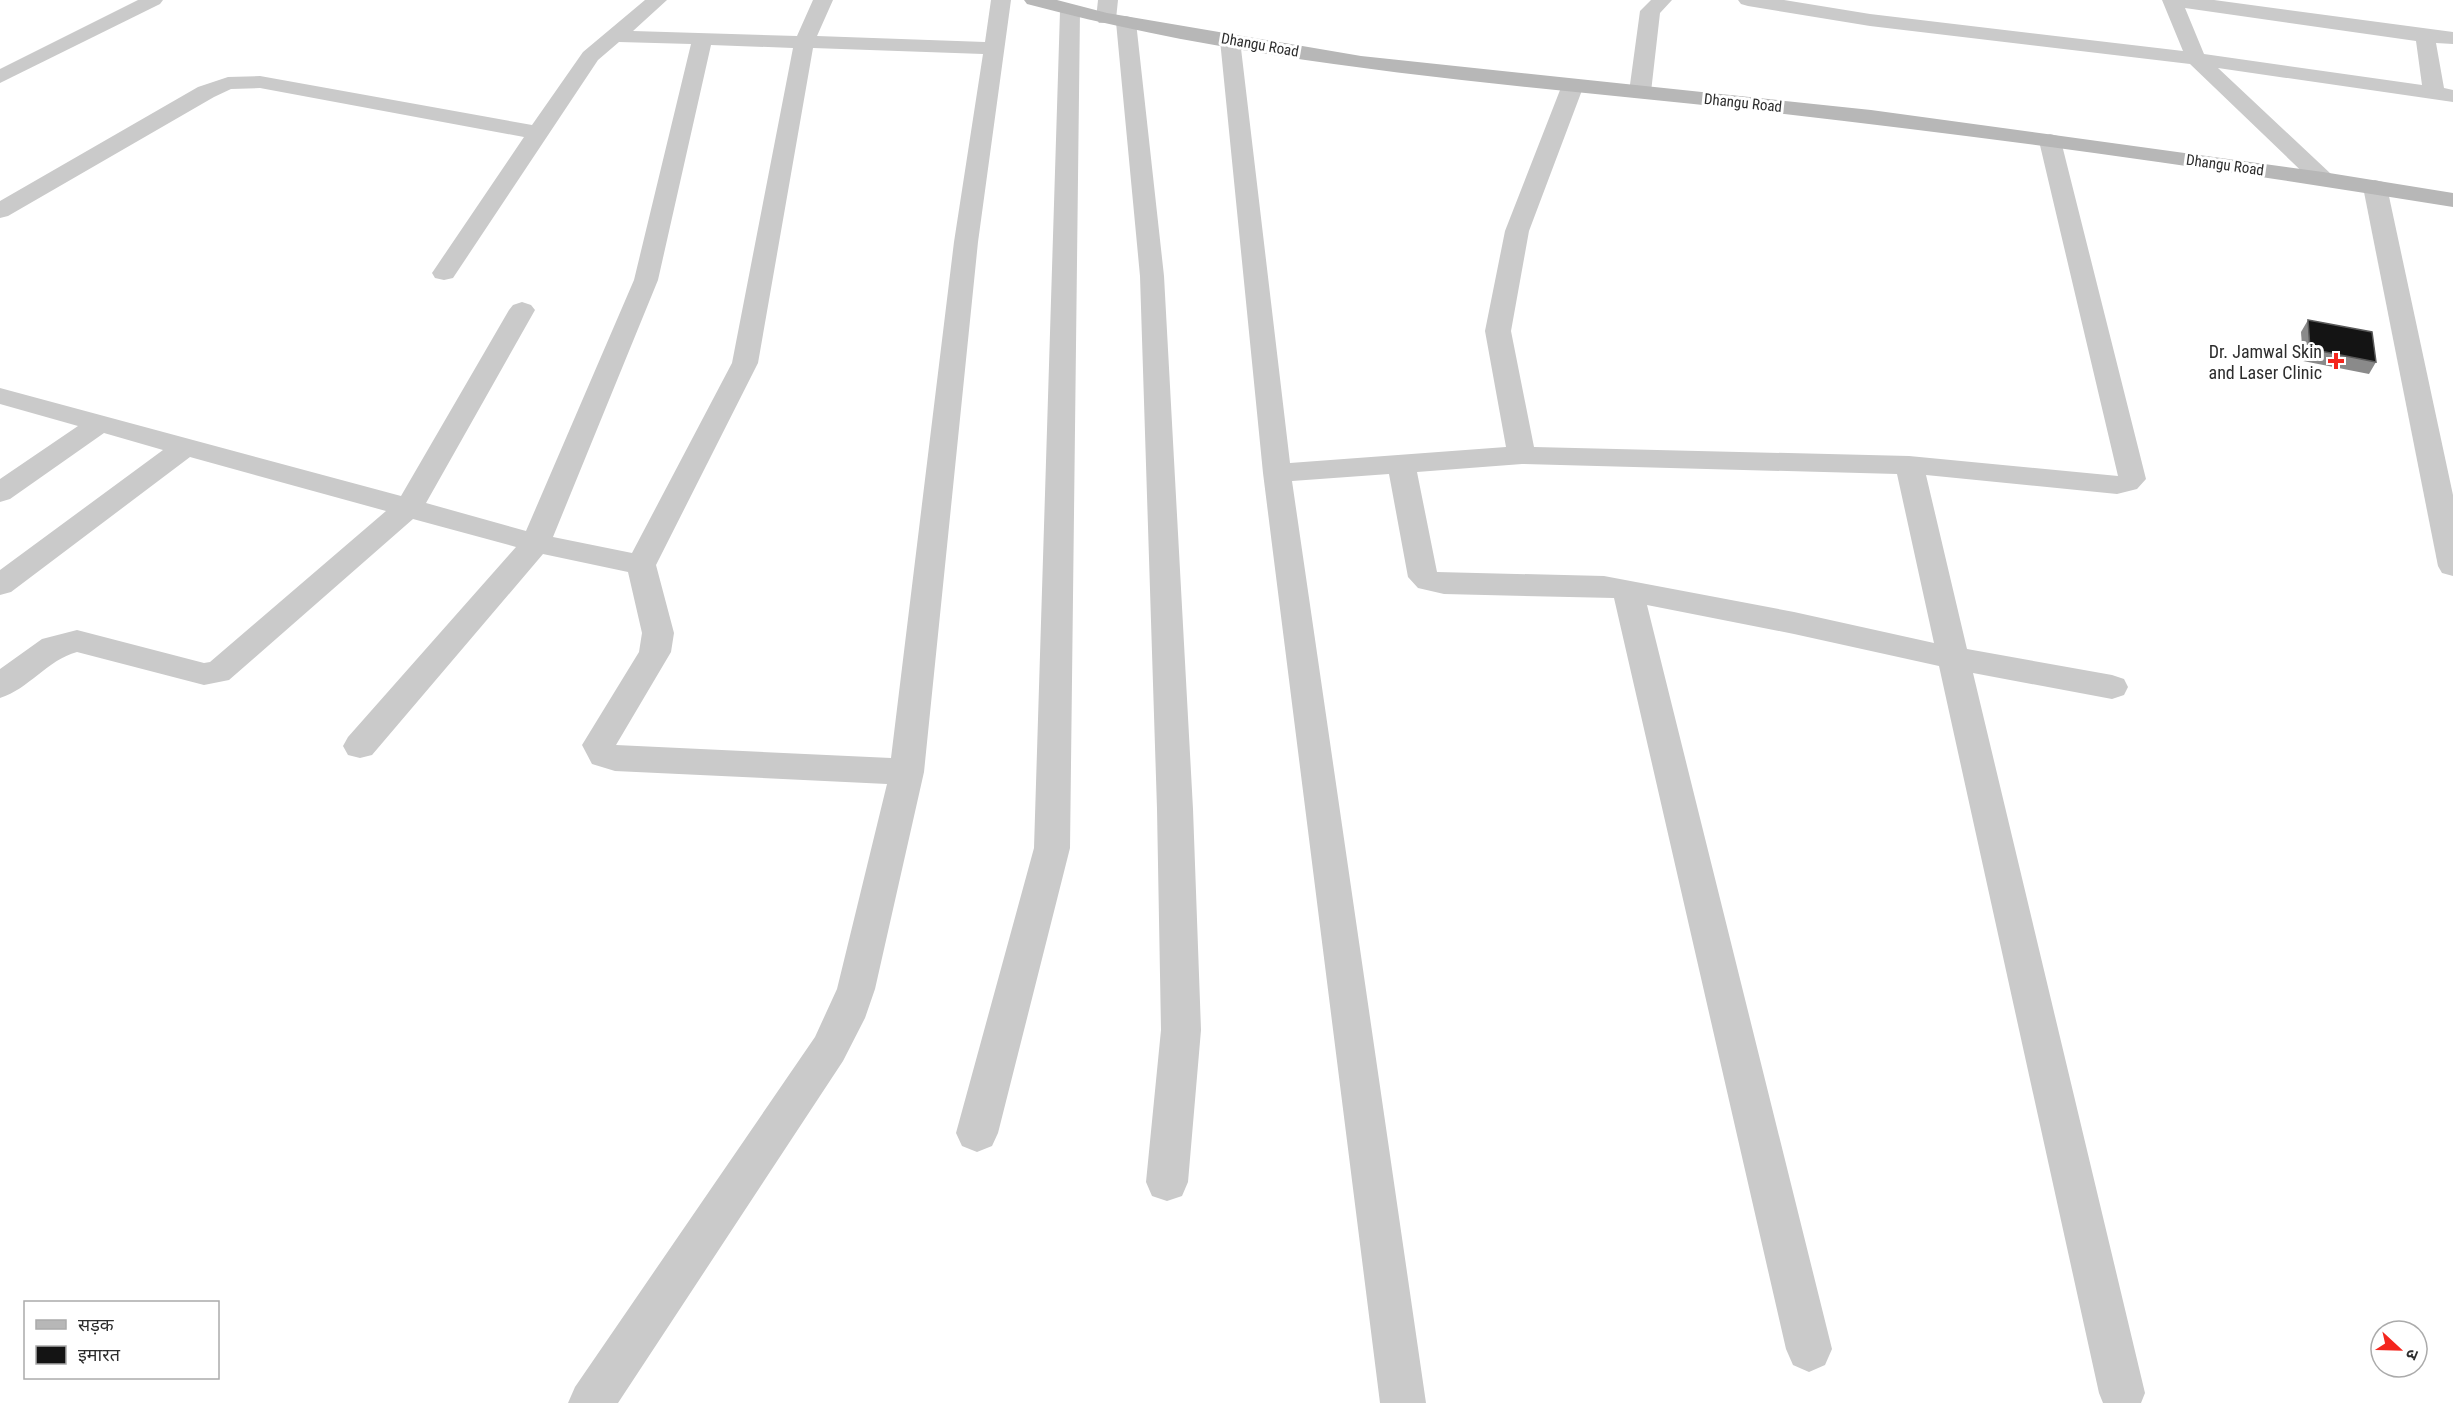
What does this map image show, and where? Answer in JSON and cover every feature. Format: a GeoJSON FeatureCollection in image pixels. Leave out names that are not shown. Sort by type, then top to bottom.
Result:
{"type":"FeatureCollection","features":[{"type":"Feature","properties":{"kind":"street"},"geometry":{"type":"LineString","coordinates":[[0,77],[153,0]]}},
{"type":"Feature","properties":{"kind":"street"},"geometry":{"type":"LineString","coordinates":[[444,273],[590,56],[657,0]]}},
{"type":"Feature","properties":{"kind":"street"},"geometry":{"type":"LineString","coordinates":[[823,0],[804,42],[745,363],[641,565],[658,633],[654,652],[599,745],[604,755],[615,758],[907,772]]}},
{"type":"Feature","properties":{"kind":"street"},"geometry":{"type":"LineString","coordinates":[[591,1403],[829,1049],[845,1018],[856,989],[907,772],[966,242],[1001,0]]}},
{"type":"Feature","properties":{"kind":"street","name":"Dhangu Road"},"geometry":{"type":"LineString","coordinates":[[1034,0],[1070,11],[1113,14],[1230,39],[1361,62],[1871,117],[2323,179],[2453,200]]}},
{"type":"Feature","properties":{"kind":"street"},"geometry":{"type":"LineString","coordinates":[[1640,92],[1650,11],[1662,0]]}},
{"type":"Feature","properties":{"kind":"street"},"geometry":{"type":"LineString","coordinates":[[1748,0],[1871,10],[2444,95],[2426,36]]}},
{"type":"Feature","properties":{"kind":"street"},"geometry":{"type":"LineString","coordinates":[[2172,0],[2453,38]]}},
{"type":"Feature","properties":{"kind":"street"},"geometry":{"type":"LineString","coordinates":[[2172,0],[2196,59],[2323,179]]}},
{"type":"Feature","properties":{"kind":"street"},"geometry":{"type":"LineString","coordinates":[[977,1133],[1052,848],[1070,11]]}},
{"type":"Feature","properties":{"kind":"street"},"geometry":{"type":"LineString","coordinates":[[1113,14],[1152,276],[1175,820],[1181,1030],[1167,1182]]}},
{"type":"Feature","properties":{"kind":"street"},"geometry":{"type":"LineString","coordinates":[[614,36],[994,48]]}},
{"type":"Feature","properties":{"kind":"street"},"geometry":{"type":"LineString","coordinates":[[360,746],[536,543],[646,280],[702,39]]}},
{"type":"Feature","properties":{"kind":"street"},"geometry":{"type":"LineString","coordinates":[[1230,39],[1277,473],[1403,1403]]}},
{"type":"Feature","properties":{"kind":"street"},"geometry":{"type":"LineString","coordinates":[[0,211],[206,92],[228,83],[260,82],[539,133]]}},
{"type":"Feature","properties":{"kind":"street"},"geometry":{"type":"LineString","coordinates":[[1522,455],[1498,331],[1517,231],[1573,85]]}},
{"type":"Feature","properties":{"kind":"street"},"geometry":{"type":"LineString","coordinates":[[1277,473],[1522,455],[1909,465],[2117,485],[2127,483],[2132,479],[2129,460],[2050,141]]}},
{"type":"Feature","properties":{"kind":"street"},"geometry":{"type":"LineString","coordinates":[[2375,187],[2453,566]]}},
{"type":"Feature","properties":{"kind":"street"},"geometry":{"type":"LineString","coordinates":[[0,686],[53,647],[77,641],[204,674],[218,672],[409,507],[522,310]]}},
{"type":"Feature","properties":{"kind":"street"},"geometry":{"type":"LineString","coordinates":[[0,396],[536,543],[641,565]]}},
{"type":"Feature","properties":{"kind":"street"},"geometry":{"type":"LineString","coordinates":[[2423,420],[2453,426]]}},
{"type":"Feature","properties":{"kind":"street"},"geometry":{"type":"LineString","coordinates":[[0,493],[100,423]]}},
{"type":"Feature","properties":{"kind":"street"},"geometry":{"type":"LineString","coordinates":[[0,585],[186,446]]}},
{"type":"Feature","properties":{"kind":"street"},"geometry":{"type":"LineString","coordinates":[[1401,464],[1423,577],[1429,581],[1444,584],[1604,586],[1794,623],[1953,658],[2112,687]]}},
{"type":"Feature","properties":{"kind":"street"},"geometry":{"type":"LineString","coordinates":[[1909,465],[2122,1393]]}},
{"type":"Feature","properties":{"kind":"street"},"geometry":{"type":"LineString","coordinates":[[1628,591],[1809,1349]]}},
{"type":"Feature","properties":{"kind":"building"},"geometry":{"type":"Polygon","coordinates":[[[2308,320],[2372,332],[2376,362],[2310,349],[2308,320]]]}},
{"type":"Feature","properties":{"kind":"place","name":"Dr. Jamwal Skin and Laser Clinic"},"geometry":{"type":"Point","coordinates":[2336,361]}}]}
